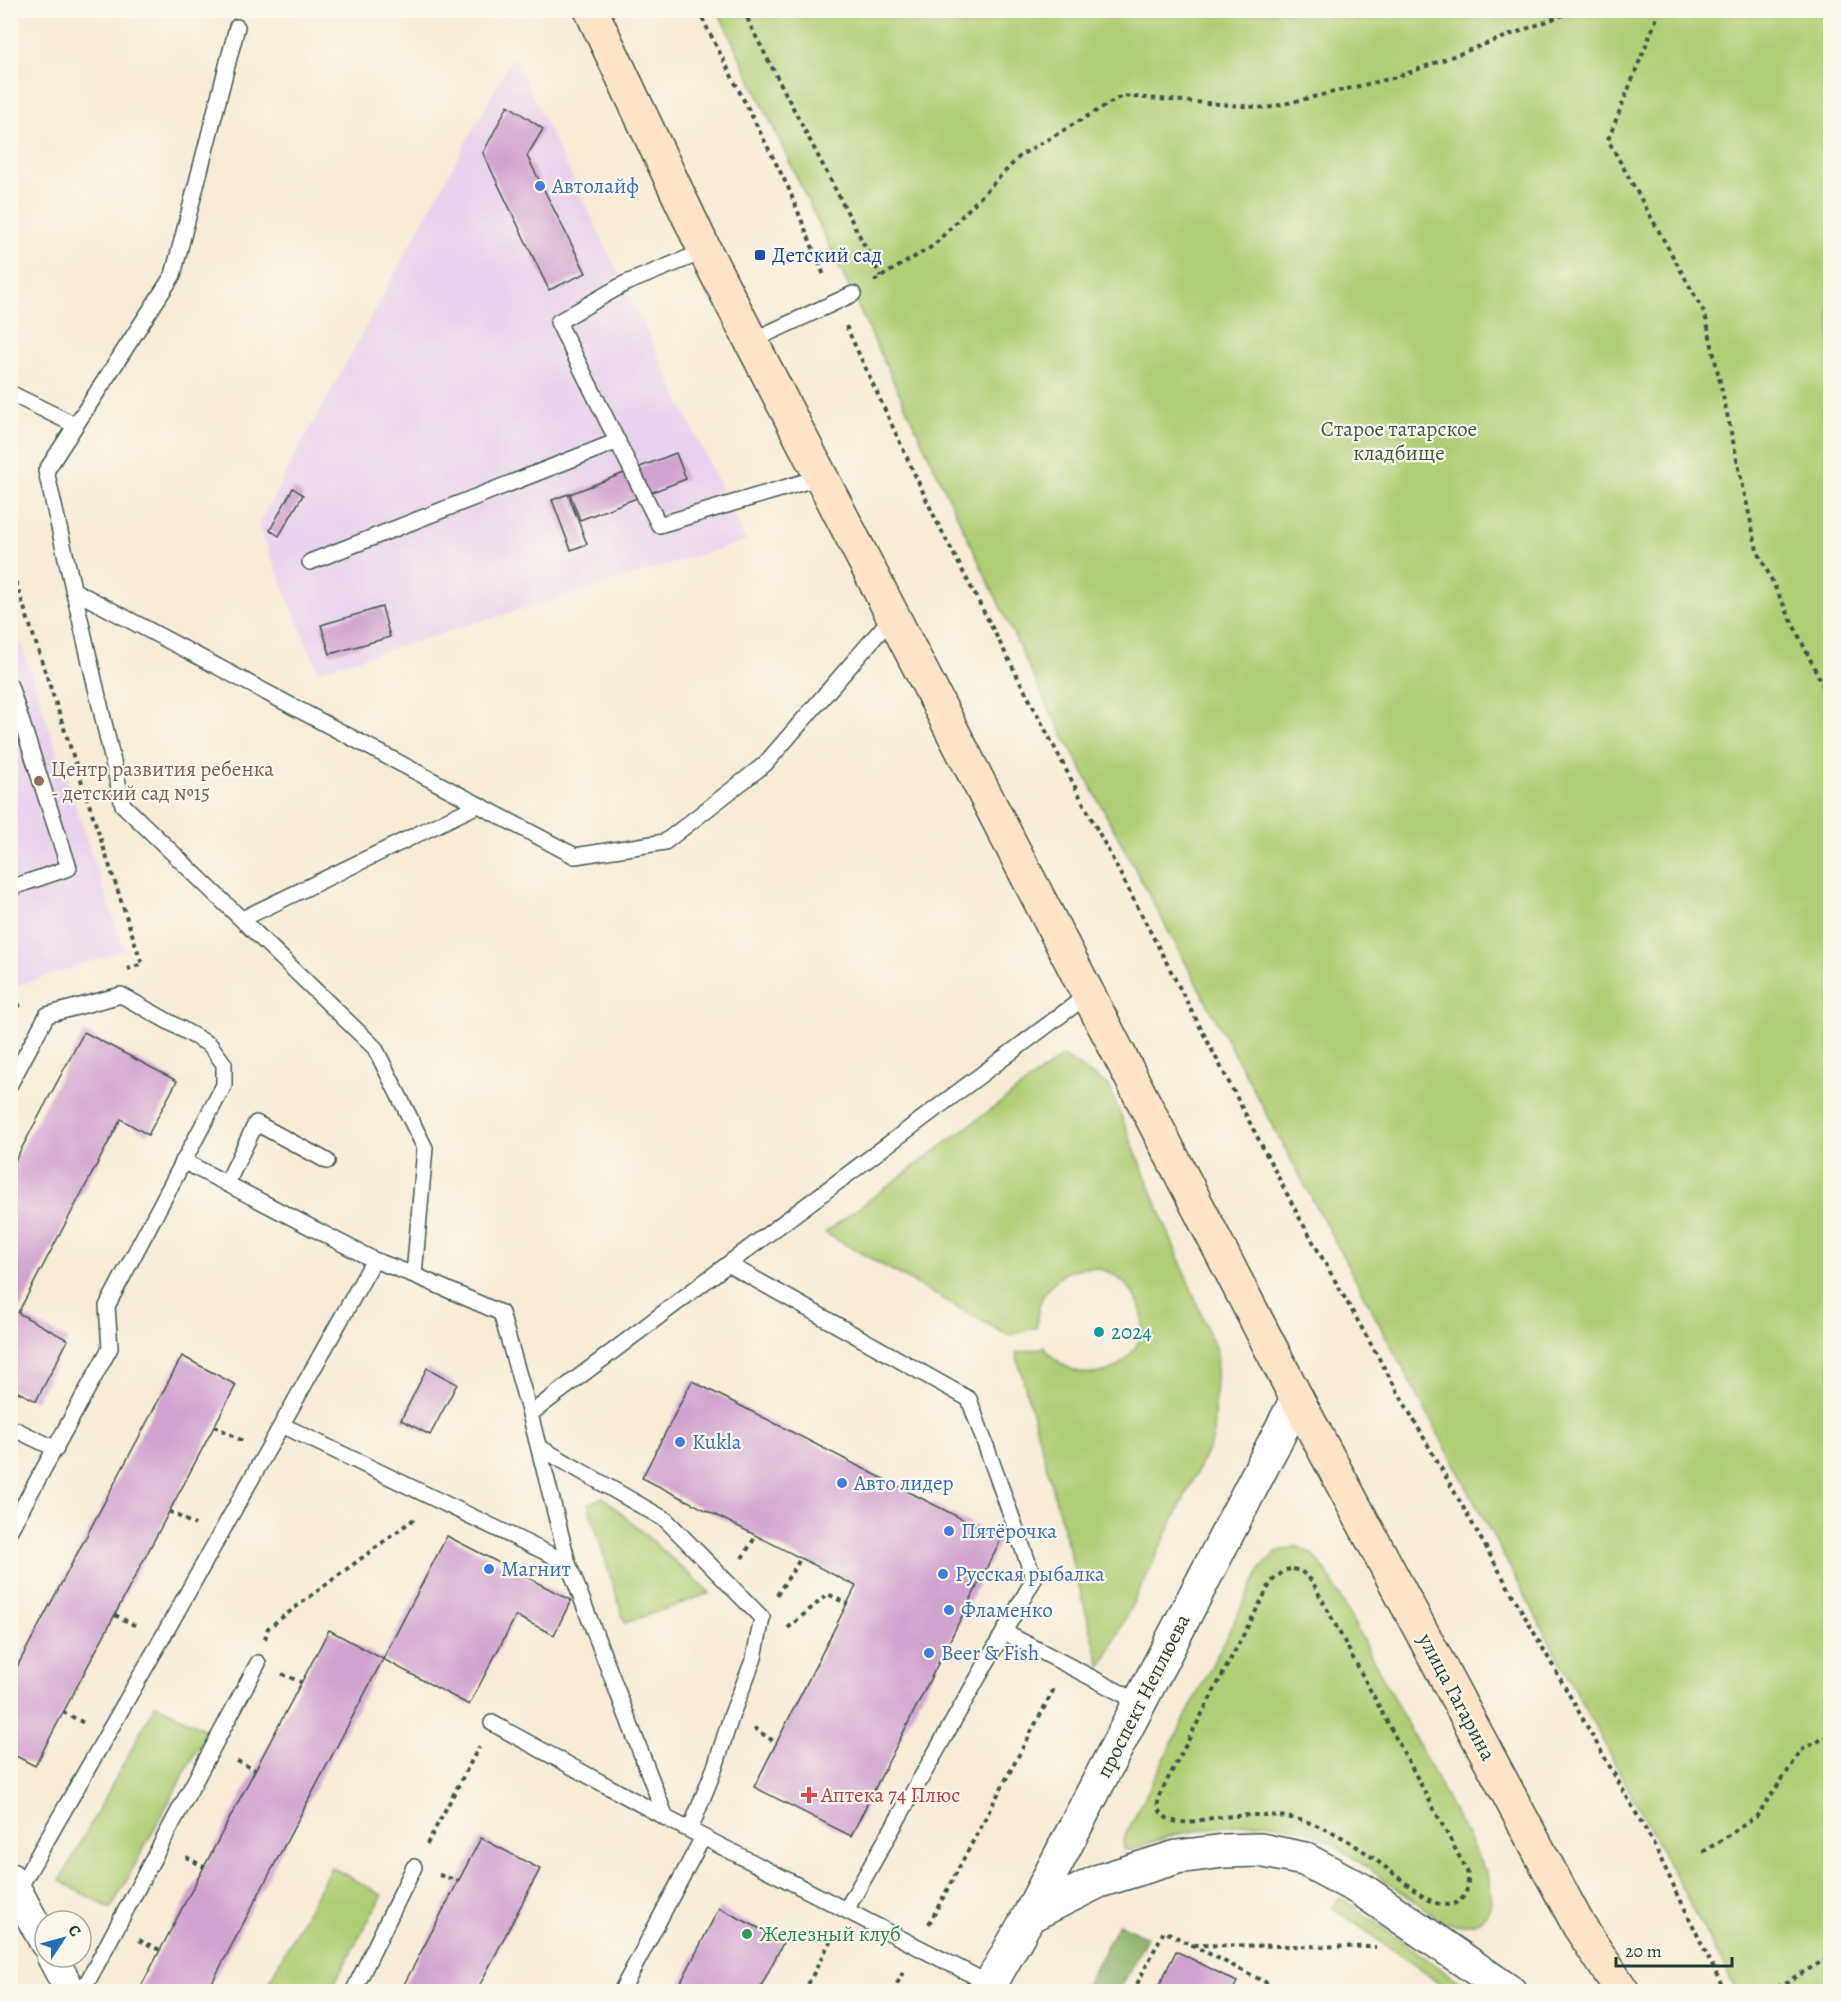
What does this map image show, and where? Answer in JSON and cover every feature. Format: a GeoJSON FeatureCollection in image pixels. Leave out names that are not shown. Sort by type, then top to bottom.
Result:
{"type":"FeatureCollection","features":[{"type":"Feature","properties":{"kind":"main road","name":"улица Гагарина"},"geometry":{"type":"LineString","coordinates":[[591,10],[705,251],[1296,1399],[1579,1926],[1623,1992]]}},
{"type":"Feature","properties":{"kind":"street","name":"проспект Неплюева"},"geometry":{"type":"LineString","coordinates":[[988,1988],[1029,1916],[1296,1399]]}},
{"type":"Feature","properties":{"kind":"street"},"geometry":{"type":"LineString","coordinates":[[1029,1916],[1099,1881],[1177,1857],[1224,1851],[1260,1850],[1304,1859],[1362,1890],[1510,1992]]}},
{"type":"Feature","properties":{"kind":"street"},"geometry":{"type":"LineString","coordinates":[[14,1885],[33,1921]]}},
{"type":"Feature","properties":{"kind":"street"},"geometry":{"type":"LineString","coordinates":[[59,1969],[71,1992]]}},
{"type":"Feature","properties":{"kind":"lane"},"geometry":{"type":"LineString","coordinates":[[237,27],[173,275],[46,471],[123,805],[375,1048],[425,1148],[414,1275]]}},
{"type":"Feature","properties":{"kind":"lane"},"geometry":{"type":"LineString","coordinates":[[705,251],[624,284],[558,322],[659,525],[821,477]]}},
{"type":"Feature","properties":{"kind":"lane"},"geometry":{"type":"LineString","coordinates":[[751,341],[836,304],[853,294]]}},
{"type":"Feature","properties":{"kind":"lane"},"geometry":{"type":"LineString","coordinates":[[10,393],[75,425]]}},
{"type":"Feature","properties":{"kind":"lane"},"geometry":{"type":"LineString","coordinates":[[310,562],[618,441]]}},
{"type":"Feature","properties":{"kind":"lane"},"geometry":{"type":"LineString","coordinates":[[73,590],[575,856],[665,842],[765,764],[893,616]]}},
{"type":"Feature","properties":{"kind":"lane"},"geometry":{"type":"LineString","coordinates":[[10,686],[69,868],[10,888]]}},
{"type":"Feature","properties":{"kind":"lane"},"geometry":{"type":"LineString","coordinates":[[242,920],[478,805]]}},
{"type":"Feature","properties":{"kind":"lane"},"geometry":{"type":"LineString","coordinates":[[530,1414],[1089,994]]}},
{"type":"Feature","properties":{"kind":"lane"},"geometry":{"type":"LineString","coordinates":[[10,1084],[47,1015],[121,995],[210,1045],[224,1064],[224,1085],[107,1306],[110,1347],[10,1530]]}},
{"type":"Feature","properties":{"kind":"lane"},"geometry":{"type":"LineString","coordinates":[[227,1183],[256,1123],[327,1161]]}},
{"type":"Feature","properties":{"kind":"lane"},"geometry":{"type":"LineString","coordinates":[[183,1161],[374,1260],[501,1313],[539,1447],[568,1563],[666,1818]]}},
{"type":"Feature","properties":{"kind":"lane"},"geometry":{"type":"LineString","coordinates":[[14,1885],[282,1425],[374,1260]]}},
{"type":"Feature","properties":{"kind":"lane"},"geometry":{"type":"LineString","coordinates":[[728,1264],[969,1399],[1034,1580],[846,1910]]}},
{"type":"Feature","properties":{"kind":"lane"},"geometry":{"type":"LineString","coordinates":[[282,1425],[568,1563]]}},
{"type":"Feature","properties":{"kind":"lane"},"geometry":{"type":"LineString","coordinates":[[10,1427],[56,1449]]}},
{"type":"Feature","properties":{"kind":"lane"},"geometry":{"type":"LineString","coordinates":[[539,1447],[666,1520],[762,1618],[754,1658],[732,1714],[696,1833],[621,1992]]}},
{"type":"Feature","properties":{"kind":"lane"},"geometry":{"type":"LineString","coordinates":[[1004,1632],[1140,1703]]}},
{"type":"Feature","properties":{"kind":"lane"},"geometry":{"type":"LineString","coordinates":[[82,1992],[258,1663]]}},
{"type":"Feature","properties":{"kind":"lane"},"geometry":{"type":"LineString","coordinates":[[492,1723],[666,1818],[917,1946],[988,1988]]}},
{"type":"Feature","properties":{"kind":"lane"},"geometry":{"type":"LineString","coordinates":[[353,1992],[414,1867]]}},
{"type":"Feature","properties":{"kind":"path"},"geometry":{"type":"LineString","coordinates":[[698,10],[788,187],[836,304],[935,518],[1299,1217],[1653,1843],[1725,1992]]}},
{"type":"Feature","properties":{"kind":"path"},"geometry":{"type":"LineString","coordinates":[[744,10],[881,277]]}},
{"type":"Feature","properties":{"kind":"path"},"geometry":{"type":"LineString","coordinates":[[853,294],[933,246],[1021,155],[1122,96],[1267,108],[1397,77],[1577,10]]}},
{"type":"Feature","properties":{"kind":"path"},"geometry":{"type":"LineString","coordinates":[[1660,10],[1608,140],[1705,314],[1757,550],[1830,700]]}},
{"type":"Feature","properties":{"kind":"path"},"geometry":{"type":"LineString","coordinates":[[258,1663],[268,1628],[439,1500]]}},
{"type":"Feature","properties":{"kind":"path"},"geometry":{"type":"LineString","coordinates":[[762,1618],[801,1558]]}},
{"type":"Feature","properties":{"kind":"path"},"geometry":{"type":"LineString","coordinates":[[1293,1569],[1312,1581],[1467,1870],[1468,1891],[1461,1900],[1449,1905],[1426,1898],[1337,1834],[1294,1818],[1271,1814],[1247,1814],[1176,1822],[1164,1818],[1157,1806],[1158,1798],[1271,1582],[1285,1570],[1293,1569]]}},
{"type":"Feature","properties":{"kind":"path"},"geometry":{"type":"LineString","coordinates":[[754,1658],[828,1594],[847,1604]]}},
{"type":"Feature","properties":{"kind":"path"},"geometry":{"type":"LineString","coordinates":[[893,1992],[1067,1666]]}},
{"type":"Feature","properties":{"kind":"path"},"geometry":{"type":"LineString","coordinates":[[414,1867],[492,1723]]}},
{"type":"Feature","properties":{"kind":"path"},"geometry":{"type":"LineString","coordinates":[[1703,1852],[1756,1817],[1803,1749],[1830,1735]]}},
{"type":"Feature","properties":{"kind":"path"},"geometry":{"type":"LineString","coordinates":[[804,1992],[846,1910]]}},
{"type":"Feature","properties":{"kind":"path"},"geometry":{"type":"LineString","coordinates":[[1133,1992],[1164,1931],[1285,1992]]}},
{"type":"Feature","properties":{"kind":"path"},"geometry":{"type":"LineString","coordinates":[[1193,1946],[1376,1947]]}},
{"type":"Feature","properties":{"kind":"path"},"geometry":{"type":"LineString","coordinates":[[1769,1992],[1830,1957]]}},
{"type":"Feature","properties":{"kind":"shaded area"},"geometry":{"type":"Polygon","coordinates":[[[513,56],[746,541],[318,671],[258,525],[513,56]]]}},
{"type":"Feature","properties":{"kind":"shaded area","name":"Центр развития ребенка - детский сад №15"},"geometry":{"type":"Polygon","coordinates":[[[10,611],[124,950],[11,988],[10,988],[10,611]]]}},
{"type":"Feature","properties":{"kind":"green space","name":"Старое татарское кладбище"},"geometry":{"type":"Polygon","coordinates":[[[718,11],[1830,11],[1830,1991],[1737,1991],[1044,699],[718,11]]]}},
{"type":"Feature","properties":{"kind":"green space"},"geometry":{"type":"Polygon","coordinates":[[[1063,1056],[1109,1086],[1217,1353],[1213,1439],[1101,1668],[1016,1353],[1044,1347],[1062,1364],[1072,1369],[1095,1374],[1106,1371],[1127,1358],[1140,1338],[1142,1318],[1137,1299],[1125,1283],[1108,1272],[1089,1268],[1069,1271],[1051,1285],[1041,1299],[1037,1327],[1009,1336],[825,1233],[1063,1056]]]}},
{"type":"Feature","properties":{"kind":"green space"},"geometry":{"type":"Polygon","coordinates":[[[603,1497],[710,1593],[625,1623],[588,1504],[603,1497]]]}},
{"type":"Feature","properties":{"kind":"green space"},"geometry":{"type":"Polygon","coordinates":[[[1296,1546],[1314,1555],[1326,1571],[1487,1874],[1491,1899],[1485,1916],[1478,1921],[1469,1924],[1444,1922],[1331,1842],[1304,1830],[1266,1822],[1217,1827],[1173,1835],[1130,1850],[1124,1849],[1123,1842],[1126,1834],[1263,1565],[1277,1552],[1296,1546]]]}},
{"type":"Feature","properties":{"kind":"green space"},"geometry":{"type":"Polygon","coordinates":[[[156,1704],[207,1731],[111,1909],[60,1881],[156,1704]]]}},
{"type":"Feature","properties":{"kind":"green space"},"geometry":{"type":"Polygon","coordinates":[[[331,1867],[382,1895],[330,1991],[264,1991],[331,1867]]]}},
{"type":"Feature","properties":{"kind":"green space"},"geometry":{"type":"Polygon","coordinates":[[[1340,1897],[1472,1991],[1451,1991],[1332,1907],[1340,1897]]]}},
{"type":"Feature","properties":{"kind":"green space"},"geometry":{"type":"Polygon","coordinates":[[[1119,1923],[1147,1937],[1119,1991],[1083,1991],[1119,1923]]]}},
{"type":"Feature","properties":{"kind":"building"},"geometry":{"type":"Polygon","coordinates":[[[508,105],[543,129],[527,156],[586,273],[549,290],[483,153],[508,105]]]}},
{"type":"Feature","properties":{"kind":"building"},"geometry":{"type":"Polygon","coordinates":[[[676,453],[686,479],[580,520],[570,494],[676,453]]]}},
{"type":"Feature","properties":{"kind":"building"},"geometry":{"type":"Polygon","coordinates":[[[293,488],[303,495],[279,536],[270,530],[293,488]]]}},
{"type":"Feature","properties":{"kind":"building"},"geometry":{"type":"Polygon","coordinates":[[[568,494],[587,544],[571,550],[552,500],[568,494]]]}},
{"type":"Feature","properties":{"kind":"building"},"geometry":{"type":"Polygon","coordinates":[[[382,607],[390,637],[330,654],[321,625],[382,607]]]}},
{"type":"Feature","properties":{"kind":"building"},"geometry":{"type":"Polygon","coordinates":[[[84,1032],[177,1081],[148,1135],[121,1119],[18,1313],[68,1340],[36,1401],[10,1388],[10,1170],[84,1032]]]}},
{"type":"Feature","properties":{"kind":"building"},"geometry":{"type":"Polygon","coordinates":[[[182,1356],[236,1385],[35,1766],[10,1753],[10,1680],[182,1356]]]}},
{"type":"Feature","properties":{"kind":"building"},"geometry":{"type":"Polygon","coordinates":[[[427,1368],[457,1384],[430,1435],[401,1420],[427,1368]]]}},
{"type":"Feature","properties":{"kind":"building"},"geometry":{"type":"Polygon","coordinates":[[[692,1381],[1001,1539],[851,1836],[754,1787],[856,1586],[642,1478],[692,1381]]]}},
{"type":"Feature","properties":{"kind":"building"},"geometry":{"type":"Polygon","coordinates":[[[447,1536],[571,1600],[554,1635],[516,1616],[469,1705],[383,1659],[447,1536]]]}},
{"type":"Feature","properties":{"kind":"building"},"geometry":{"type":"Polygon","coordinates":[[[329,1630],[383,1659],[207,1992],[138,1992],[329,1630]]]}},
{"type":"Feature","properties":{"kind":"building"},"geometry":{"type":"Polygon","coordinates":[[[481,1838],[540,1869],[476,1992],[400,1992],[481,1838]]]}},
{"type":"Feature","properties":{"kind":"building"},"geometry":{"type":"Polygon","coordinates":[[[719,1908],[784,1941],[758,1992],[676,1992],[719,1908]]]}},
{"type":"Feature","properties":{"kind":"building"},"geometry":{"type":"Polygon","coordinates":[[[1176,1951],[1237,1982],[1232,1992],[1156,1992],[1176,1951]]]}},
{"type":"Feature","properties":{"kind":"place","name":"Автолайф"},"geometry":{"type":"Point","coordinates":[540,186]}},
{"type":"Feature","properties":{"kind":"place","name":"Детский сад"},"geometry":{"type":"Point","coordinates":[760,255]}},
{"type":"Feature","properties":{"kind":"place","name":"Центр развития ребенка - детский сад №15"},"geometry":{"type":"Point","coordinates":[39,781]}},
{"type":"Feature","properties":{"kind":"place","name":"2024"},"geometry":{"type":"Point","coordinates":[1099,1332]}},
{"type":"Feature","properties":{"kind":"place","name":"Kukla"},"geometry":{"type":"Point","coordinates":[680,1442]}},
{"type":"Feature","properties":{"kind":"place","name":"Авто лидер"},"geometry":{"type":"Point","coordinates":[842,1483]}},
{"type":"Feature","properties":{"kind":"place","name":"Пятёрочка"},"geometry":{"type":"Point","coordinates":[949,1531]}},
{"type":"Feature","properties":{"kind":"place","name":"Магнит"},"geometry":{"type":"Point","coordinates":[489,1569]}},
{"type":"Feature","properties":{"kind":"place","name":"Русская рыбалка"},"geometry":{"type":"Point","coordinates":[943,1574]}},
{"type":"Feature","properties":{"kind":"place","name":"Фламенко"},"geometry":{"type":"Point","coordinates":[949,1610]}},
{"type":"Feature","properties":{"kind":"place","name":"Beer & Fish"},"geometry":{"type":"Point","coordinates":[929,1653]}},
{"type":"Feature","properties":{"kind":"place","name":"Аптека 74 Плюс"},"geometry":{"type":"Point","coordinates":[809,1795]}},
{"type":"Feature","properties":{"kind":"place","name":"Железный клуб"},"geometry":{"type":"Point","coordinates":[747,1934]}}]}
